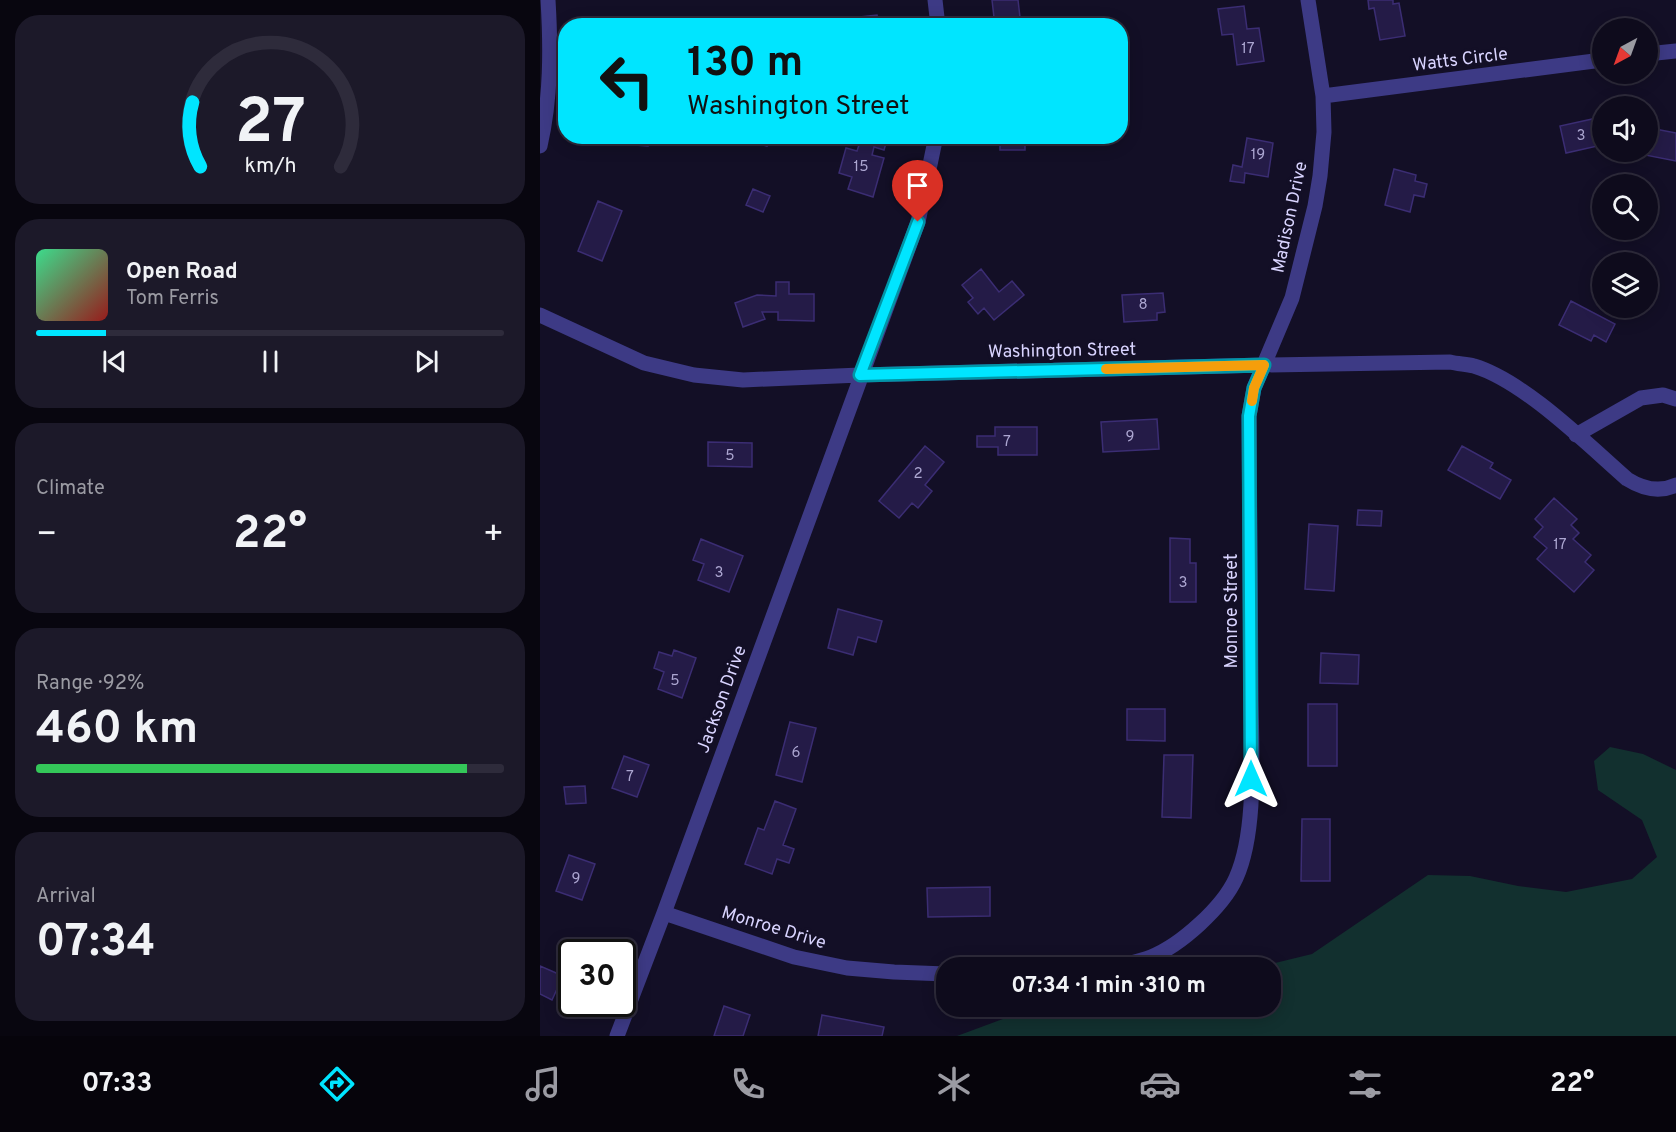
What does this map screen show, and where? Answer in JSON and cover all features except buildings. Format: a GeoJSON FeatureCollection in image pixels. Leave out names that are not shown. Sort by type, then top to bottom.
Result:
{"type":"FeatureCollection","features":[{"type":"Feature","properties":{"kind":"street"},"geometry":{"type":"LineString","coordinates":[[540,146],[546,121],[550,70],[548,0]]}},
{"type":"Feature","properties":{"kind":"street"},"geometry":{"type":"LineString","coordinates":[[935,0],[937,18]]}},
{"type":"Feature","properties":{"kind":"street","name":"Madison Drive"},"geometry":{"type":"LineString","coordinates":[[1264,365],[1292,298],[1315,206],[1320,176],[1324,132],[1323,96],[1308,0]]}},
{"type":"Feature","properties":{"kind":"street"},"geometry":{"type":"LineString","coordinates":[[1658,53],[1676,51]]}},
{"type":"Feature","properties":{"kind":"street","name":"Watts Circle"},"geometry":{"type":"LineString","coordinates":[[1323,96],[1592,61]]}},
{"type":"Feature","properties":{"kind":"street","name":"Jackson Drive"},"geometry":{"type":"LineString","coordinates":[[617,1036],[918,222],[934,144]]}},
{"type":"Feature","properties":{"kind":"street","name":"Washington Street"},"geometry":{"type":"LineString","coordinates":[[540,315],[644,363],[694,375],[742,380],[860,375],[1450,362],[1473,366],[1496,375],[1518,389],[1636,485],[1647,489],[1676,485]]}},
{"type":"Feature","properties":{"kind":"street","name":"Monroe Street"},"geometry":{"type":"LineString","coordinates":[[1150,957],[1189,933],[1227,894],[1243,859],[1249,833],[1251,783],[1249,416],[1254,388],[1264,365]]}},
{"type":"Feature","properties":{"kind":"street"},"geometry":{"type":"LineString","coordinates":[[1576,435],[1641,398],[1663,395],[1676,399]]}},
{"type":"Feature","properties":{"kind":"street","name":"Monroe Drive"},"geometry":{"type":"LineString","coordinates":[[664,913],[794,957],[847,968],[936,974]]}},
{"type":"Feature","properties":{"kind":"green space"},"geometry":{"type":"Polygon","coordinates":[[[1610,747],[1643,754],[1676,770],[1676,1036],[957,1036],[1008,1017],[1281,1017],[1281,962],[1312,954],[1428,875],[1470,876],[1518,886],[1566,892],[1632,879],[1657,857],[1642,820],[1598,790],[1594,761],[1610,747]]]}},
{"type":"Feature","properties":{"kind":"slow traffic"},"geometry":{"type":"LineString","coordinates":[[1106,369],[1264,365],[1254,388],[1252,401]]}},
{"type":"Feature","properties":{"kind":"route"},"geometry":{"type":"LineString","coordinates":[[918,222],[860,375],[1264,365],[1254,388],[1249,416],[1251,779]]}}]}
